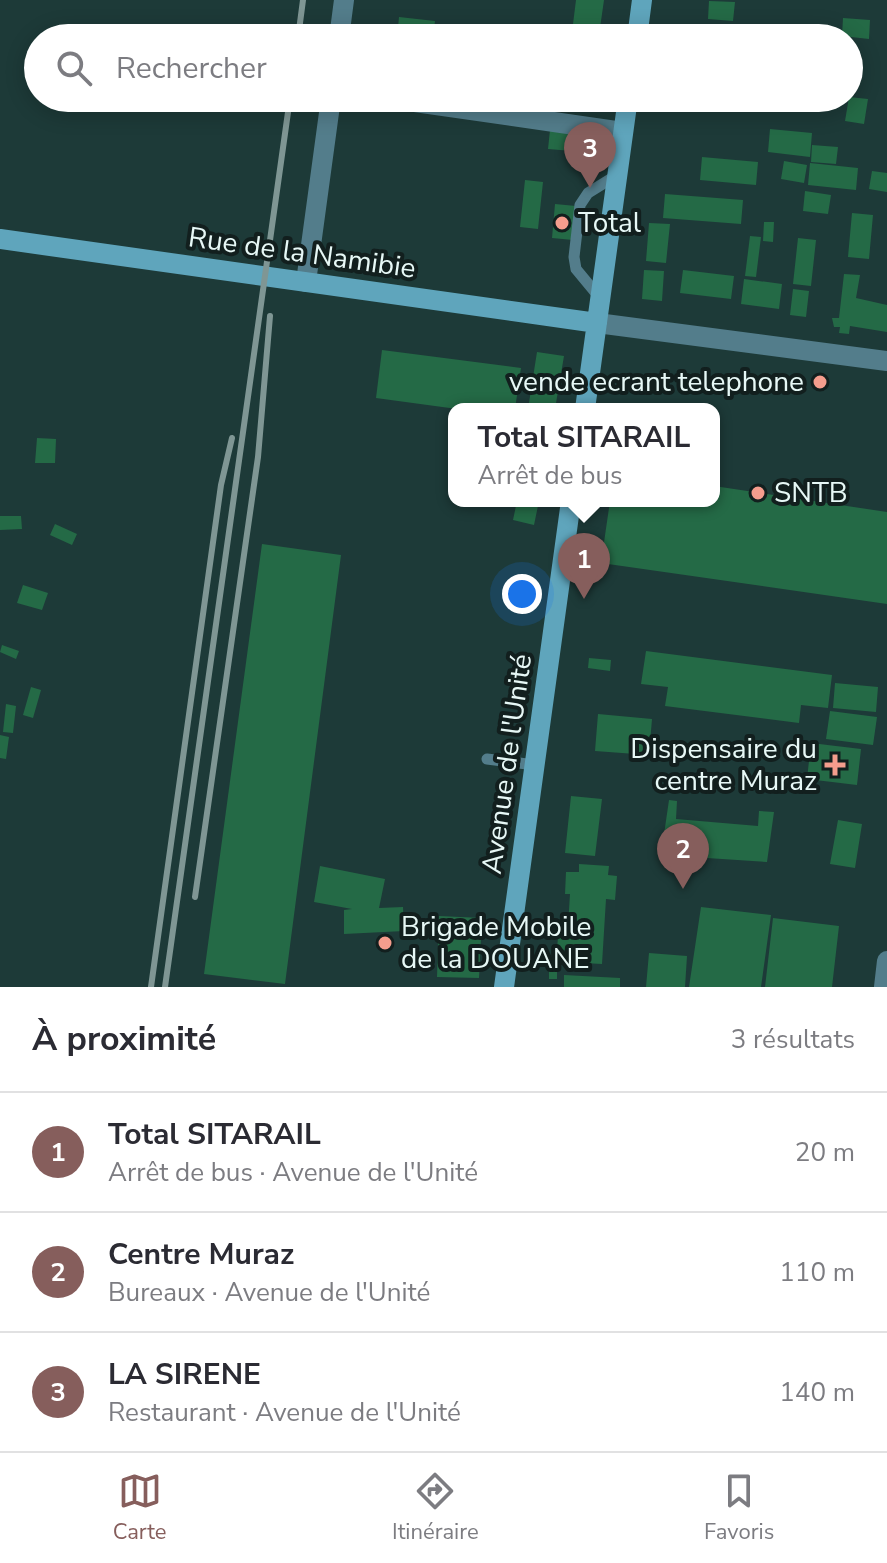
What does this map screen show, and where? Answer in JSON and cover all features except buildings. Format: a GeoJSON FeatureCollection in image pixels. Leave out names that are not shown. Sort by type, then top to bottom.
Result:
{"type":"FeatureCollection","features":[{"type":"Feature","properties":{"kind":"main road"},"geometry":{"type":"LineString","coordinates":[[639,24],[642,0]]}},
{"type":"Feature","properties":{"kind":"main road"},"geometry":{"type":"LineString","coordinates":[[586,403],[626,112]]}},
{"type":"Feature","properties":{"kind":"main road","name":"Rue de la Namibie"},"geometry":{"type":"LineString","coordinates":[[0,239],[597,323]]}},
{"type":"Feature","properties":{"kind":"main road","name":"Avenue de l'Unité"},"geometry":{"type":"LineString","coordinates":[[504,987],[570,507]]}},
{"type":"Feature","properties":{"kind":"street"},"geometry":{"type":"LineString","coordinates":[[341,24],[344,0]]}},
{"type":"Feature","properties":{"kind":"street"},"geometry":{"type":"LineString","coordinates":[[306,282],[329,112]]}},
{"type":"Feature","properties":{"kind":"street"},"geometry":{"type":"LineString","coordinates":[[484,112],[623,132]]}},
{"type":"Feature","properties":{"kind":"street"},"geometry":{"type":"LineString","coordinates":[[597,323],[887,361]]}},
{"type":"Feature","properties":{"kind":"street"},"geometry":{"type":"LineString","coordinates":[[884,987],[887,961]]}},
{"type":"Feature","properties":{"kind":"lane"},"geometry":{"type":"LineString","coordinates":[[600,298],[576,269],[574,257],[580,205],[588,193],[617,175]]}},
{"type":"Feature","properties":{"kind":"lane"},"geometry":{"type":"LineString","coordinates":[[487,759],[535,765]]}},
{"type":"Feature","properties":{"kind":"railway"},"geometry":{"type":"LineString","coordinates":[[300,24],[303,0]]}},
{"type":"Feature","properties":{"kind":"railway"},"geometry":{"type":"LineString","coordinates":[[165,987],[288,112]]}},
{"type":"Feature","properties":{"kind":"railway"},"geometry":{"type":"LineString","coordinates":[[195,897],[258,457],[270,316]]}},
{"type":"Feature","properties":{"kind":"railway"},"geometry":{"type":"LineString","coordinates":[[151,987],[221,485],[232,438]]}},
{"type":"Feature","properties":{"kind":"place","name":"LA SIRENE"},"geometry":{"type":"Point","coordinates":[590,188]}},
{"type":"Feature","properties":{"kind":"place","name":"Total"},"geometry":{"type":"Point","coordinates":[562,223]}},
{"type":"Feature","properties":{"kind":"place","name":"vende ecrant telephone"},"geometry":{"type":"Point","coordinates":[820,382]}},
{"type":"Feature","properties":{"kind":"place","name":"SNTB"},"geometry":{"type":"Point","coordinates":[758,493]}},
{"type":"Feature","properties":{"kind":"place","name":"Total SITARAIL"},"geometry":{"type":"Point","coordinates":[584,599]}},
{"type":"Feature","properties":{"kind":"place","name":"Dispensaire du centre Muraz"},"geometry":{"type":"Point","coordinates":[835,765]}},
{"type":"Feature","properties":{"kind":"place","name":"Centre Muraz"},"geometry":{"type":"Point","coordinates":[683,889]}},
{"type":"Feature","properties":{"kind":"place","name":"Brigade Mobile de la DOUANE"},"geometry":{"type":"Point","coordinates":[385,943]}}]}
